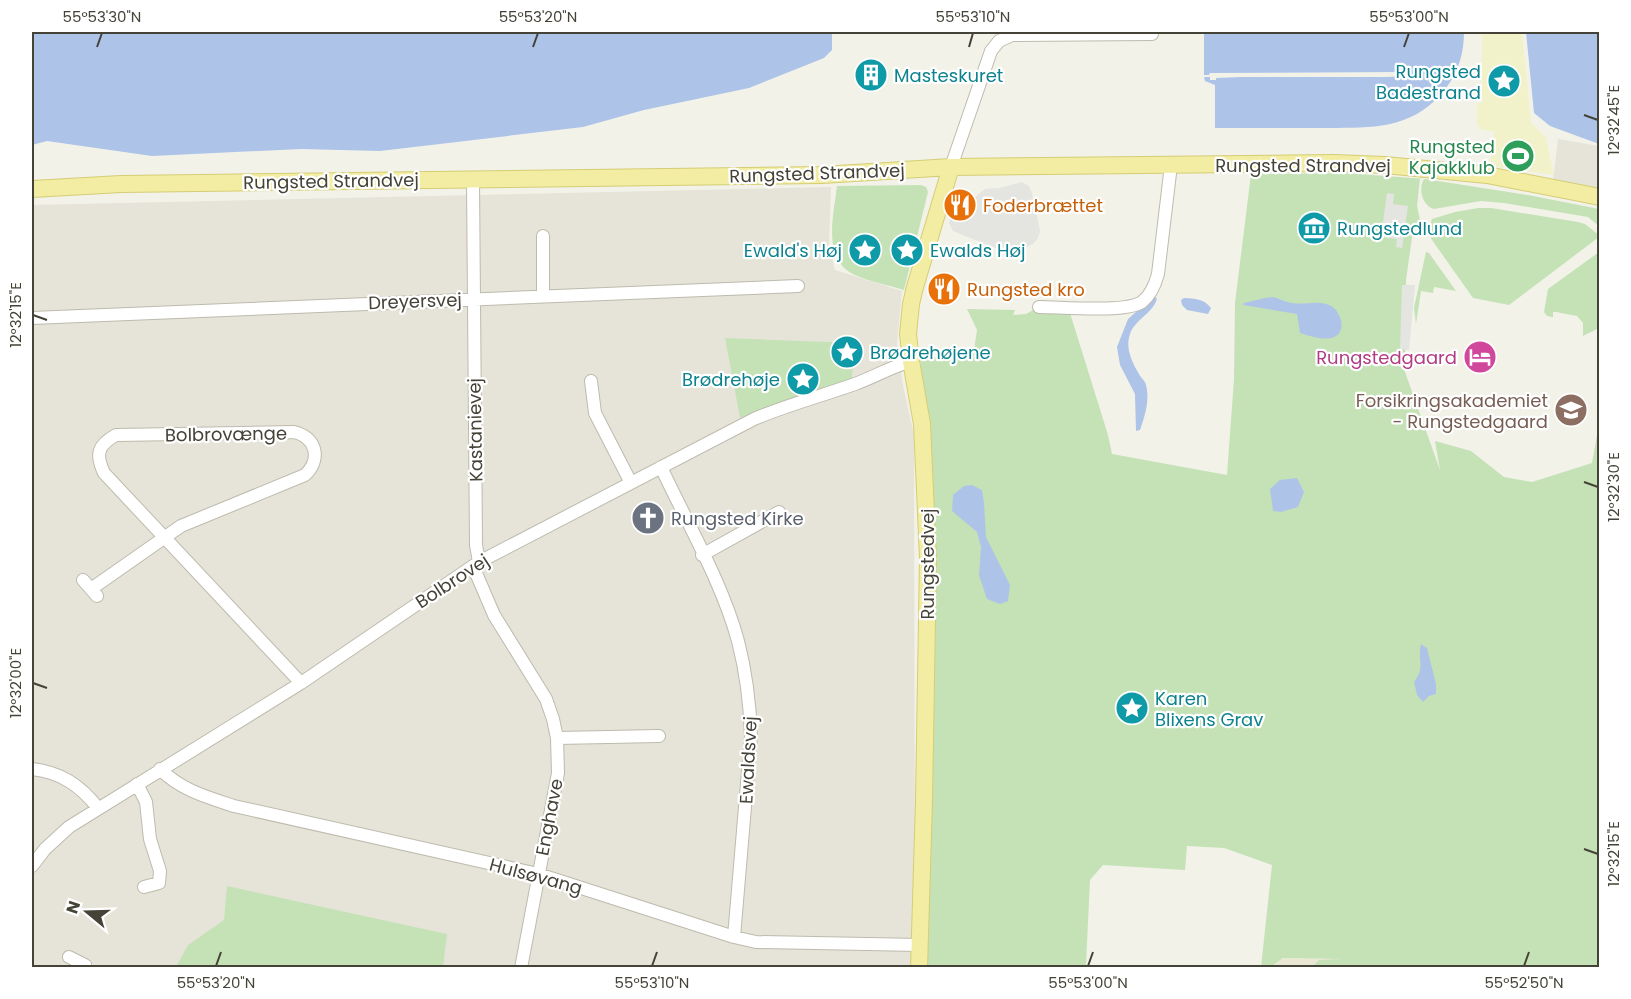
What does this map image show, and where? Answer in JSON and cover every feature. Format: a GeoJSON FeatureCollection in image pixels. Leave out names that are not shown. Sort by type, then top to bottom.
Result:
{"type":"FeatureCollection","features":[{"type":"Feature","properties":{"kind":"main road","name":"Rungsted Strandvej"},"geometry":{"type":"LineString","coordinates":[[32,189],[121,184],[822,175],[951,167],[1334,164],[1408,166],[1487,175],[1599,197]]}},
{"type":"Feature","properties":{"kind":"main road","name":"Rungstedvej"},"geometry":{"type":"LineString","coordinates":[[919,968],[928,558],[922,424],[908,334],[911,304],[951,167]]}},
{"type":"Feature","properties":{"kind":"street"},"geometry":{"type":"LineString","coordinates":[[951,167],[991,51],[1005,37],[1152,34]]}},
{"type":"Feature","properties":{"kind":"street"},"geometry":{"type":"LineString","coordinates":[[1039,307],[1125,308],[1141,303],[1154,288],[1158,274],[1171,165]]}},
{"type":"Feature","properties":{"kind":"street","name":"Kastanievej"},"geometry":{"type":"LineString","coordinates":[[472,180],[476,564]]}},
{"type":"Feature","properties":{"kind":"street"},"geometry":{"type":"LineString","coordinates":[[543,236],[543,296]]}},
{"type":"Feature","properties":{"kind":"street","name":"Dreyersvej"},"geometry":{"type":"LineString","coordinates":[[32,318],[798,286]]}},
{"type":"Feature","properties":{"kind":"street","name":"Bolbrovej"},"geometry":{"type":"LineString","coordinates":[[32,866],[45,849],[69,827],[301,683],[476,564],[771,412],[857,383],[911,361]]}},
{"type":"Feature","properties":{"kind":"street"},"geometry":{"type":"LineString","coordinates":[[591,381],[595,413],[631,483]]}},
{"type":"Feature","properties":{"kind":"street","name":"Bolbrovænge"},"geometry":{"type":"LineString","coordinates":[[90,588],[164,537],[181,526],[305,475],[314,464],[315,457],[312,443],[301,434],[294,432],[116,435],[106,441],[99,450],[98,460],[104,473],[164,537],[301,683]]}},
{"type":"Feature","properties":{"kind":"street","name":"Ewaldsvej"},"geometry":{"type":"LineString","coordinates":[[661,467],[725,603],[737,639],[751,708],[751,736],[734,937]]}},
{"type":"Feature","properties":{"kind":"street"},"geometry":{"type":"LineString","coordinates":[[702,555],[779,512]]}},
{"type":"Feature","properties":{"kind":"street","name":"Enghave"},"geometry":{"type":"LineString","coordinates":[[476,564],[494,615],[546,699],[557,738],[558,773],[521,968]]}},
{"type":"Feature","properties":{"kind":"street"},"geometry":{"type":"LineString","coordinates":[[557,738],[659,736]]}},
{"type":"Feature","properties":{"kind":"street"},"geometry":{"type":"LineString","coordinates":[[32,769],[56,775],[71,782],[86,792],[98,808]]}},
{"type":"Feature","properties":{"kind":"street","name":"Hulsøvang"},"geometry":{"type":"LineString","coordinates":[[160,769],[173,782],[194,794],[234,806],[538,874],[734,937],[756,942],[920,945]]}},
{"type":"Feature","properties":{"kind":"street"},"geometry":{"type":"LineString","coordinates":[[138,784],[147,802],[150,839],[160,871],[159,883],[144,887]]}},
{"type":"Feature","properties":{"kind":"street"},"geometry":{"type":"LineString","coordinates":[[69,957],[85,965],[84,968]]}},
{"type":"Feature","properties":{"kind":"shaded area"},"geometry":{"type":"Polygon","coordinates":[[[1558,139],[1599,146],[1599,189],[1553,181],[1558,139]]]}},
{"type":"Feature","properties":{"kind":"shaded area","name":"Rungstedlund"},"geometry":{"type":"Polygon","coordinates":[[[1346,173],[1425,179],[1599,209],[1599,226],[1588,217],[1504,203],[1481,201],[1434,209],[1424,201],[1421,187],[1424,179],[1420,179],[1417,206],[1421,224],[1414,223],[1406,280],[1405,372],[1440,470],[1435,441],[1471,451],[1504,477],[1532,482],[1592,463],[1599,424],[1599,967],[1311,968],[1319,960],[1342,959],[1283,958],[1271,967],[1261,967],[1272,865],[1224,848],[1187,846],[1185,870],[1103,865],[1090,880],[1086,965],[1093,967],[927,967],[935,684],[935,570],[932,475],[920,360],[974,350],[977,330],[967,309],[1015,310],[1013,315],[1026,314],[1033,310],[1070,313],[1112,454],[1227,475],[1234,379],[1235,303],[1251,174],[1346,173]]]}},
{"type":"Feature","properties":{"kind":"shaded area"},"geometry":{"type":"Polygon","coordinates":[[[1022,182],[1029,186],[1032,193],[1040,231],[1034,243],[1013,255],[953,231],[949,223],[954,207],[962,208],[985,189],[1000,188],[1022,182]]]}},
{"type":"Feature","properties":{"kind":"shaded area"},"geometry":{"type":"Polygon","coordinates":[[[921,185],[926,187],[928,192],[904,290],[873,282],[844,268],[837,259],[832,235],[837,186],[921,185]]]}},
{"type":"Feature","properties":{"kind":"shaded area"},"geometry":{"type":"Polygon","coordinates":[[[831,187],[829,247],[835,270],[902,291],[897,343],[914,435],[915,938],[913,967],[32,967],[32,205],[831,187]]]}},
{"type":"Feature","properties":{"kind":"shaded area"},"geometry":{"type":"Polygon","coordinates":[[[1387,193],[1394,194],[1393,204],[1408,206],[1402,248],[1396,247],[1397,239],[1381,237],[1387,193]]]}},
{"type":"Feature","properties":{"kind":"shaded area"},"geometry":{"type":"Polygon","coordinates":[[[1478,208],[1491,208],[1578,222],[1585,224],[1599,237],[1509,305],[1473,298],[1432,240],[1429,230],[1432,219],[1478,208]]]}},
{"type":"Feature","properties":{"kind":"shaded area"},"geometry":{"type":"Polygon","coordinates":[[[1426,252],[1456,291],[1434,287],[1433,293],[1421,291],[1416,324],[1414,308],[1426,252]]]}},
{"type":"Feature","properties":{"kind":"shaded area"},"geometry":{"type":"Polygon","coordinates":[[[1599,252],[1599,328],[1583,336],[1583,323],[1577,316],[1553,312],[1553,317],[1547,316],[1544,312],[1548,289],[1599,252]]]}},
{"type":"Feature","properties":{"kind":"shaded area"},"geometry":{"type":"Polygon","coordinates":[[[1402,285],[1415,285],[1409,350],[1400,349],[1402,285]]]}},
{"type":"Feature","properties":{"kind":"shaded area"},"geometry":{"type":"Polygon","coordinates":[[[725,338],[854,343],[852,378],[740,418],[725,338]]]}},
{"type":"Feature","properties":{"kind":"shaded area"},"geometry":{"type":"Polygon","coordinates":[[[227,886],[447,934],[443,967],[176,967],[188,945],[224,920],[227,886]]]}},
{"type":"Feature","properties":{"kind":"shaded area"},"geometry":{"type":"Polygon","coordinates":[[[1283,958],[1390,960],[1390,967],[1271,968],[1283,958]]]}},
{"type":"Feature","properties":{"kind":"sand","name":"Rungsted Badestrand"},"geometry":{"type":"Polygon","coordinates":[[[1482,32],[1522,32],[1531,123],[1546,137],[1554,175],[1490,166],[1494,132],[1480,129],[1477,123],[1477,103],[1482,103],[1482,32]]]}},
{"type":"Feature","properties":{"kind":"water"},"geometry":{"type":"Polygon","coordinates":[[[32,32],[832,32],[832,50],[824,58],[749,88],[644,110],[583,127],[380,151],[301,149],[152,156],[47,141],[32,145],[32,32]]]}},
{"type":"Feature","properties":{"kind":"water"},"geometry":{"type":"Polygon","coordinates":[[[1204,32],[1464,32],[1460,61],[1446,88],[1418,114],[1402,121],[1350,128],[1215,128],[1215,85],[1205,81],[1204,77],[1204,32]]]}},
{"type":"Feature","properties":{"kind":"water"},"geometry":{"type":"Polygon","coordinates":[[[1526,32],[1599,32],[1599,144],[1550,126],[1534,113],[1526,32]]]}},
{"type":"Feature","properties":{"kind":"water"},"geometry":{"type":"Polygon","coordinates":[[[1153,297],[1157,298],[1155,303],[1132,329],[1129,339],[1132,360],[1145,382],[1147,391],[1144,419],[1140,430],[1136,431],[1135,394],[1120,365],[1117,347],[1128,319],[1153,297]]]}},
{"type":"Feature","properties":{"kind":"water"},"geometry":{"type":"Polygon","coordinates":[[[1274,297],[1292,303],[1320,303],[1333,307],[1341,319],[1339,333],[1332,338],[1309,336],[1300,333],[1297,314],[1243,305],[1274,297]]]}},
{"type":"Feature","properties":{"kind":"water"},"geometry":{"type":"Polygon","coordinates":[[[1184,298],[1205,302],[1211,308],[1208,314],[1187,310],[1182,305],[1181,300],[1184,298]]]}},
{"type":"Feature","properties":{"kind":"water"},"geometry":{"type":"Polygon","coordinates":[[[1297,478],[1304,492],[1298,507],[1281,512],[1273,511],[1270,489],[1280,480],[1297,478]]]}},
{"type":"Feature","properties":{"kind":"water"},"geometry":{"type":"Polygon","coordinates":[[[972,485],[982,490],[986,537],[1010,585],[1008,601],[1000,604],[987,599],[979,575],[981,547],[977,532],[952,511],[953,495],[964,486],[972,485]]]}},
{"type":"Feature","properties":{"kind":"water"},"geometry":{"type":"Polygon","coordinates":[[[1421,644],[1427,648],[1436,684],[1436,694],[1429,696],[1423,702],[1417,695],[1414,682],[1420,672],[1421,644]]]}},
{"type":"Feature","properties":{"kind":"pier"},"geometry":{"type":"Polygon","coordinates":[[[1405,72],[1405,76],[1387,77],[1242,77],[1210,80],[1210,77],[1204,77],[1210,73],[1405,72]]]}},
{"type":"Feature","properties":{"kind":"place","name":"Masteskuret"},"geometry":{"type":"Point","coordinates":[871,75]}},
{"type":"Feature","properties":{"kind":"place","name":"Rungsted Badestrand"},"geometry":{"type":"Point","coordinates":[1504,81]}},
{"type":"Feature","properties":{"kind":"place","name":"Rungsted Kajakklub"},"geometry":{"type":"Point","coordinates":[1518,156]}},
{"type":"Feature","properties":{"kind":"place","name":"Foderbrættet"},"geometry":{"type":"Point","coordinates":[960,205]}},
{"type":"Feature","properties":{"kind":"place","name":"Rungstedlund"},"geometry":{"type":"Point","coordinates":[1314,228]}},
{"type":"Feature","properties":{"kind":"place","name":"Ewald's Høj"},"geometry":{"type":"Point","coordinates":[865,250]}},
{"type":"Feature","properties":{"kind":"place","name":"Ewalds Høj"},"geometry":{"type":"Point","coordinates":[907,250]}},
{"type":"Feature","properties":{"kind":"place","name":"Rungsted kro"},"geometry":{"type":"Point","coordinates":[944,289]}},
{"type":"Feature","properties":{"kind":"place","name":"Brødrehøjene"},"geometry":{"type":"Point","coordinates":[847,352]}},
{"type":"Feature","properties":{"kind":"place","name":"Rungstedgaard"},"geometry":{"type":"Point","coordinates":[1480,357]}},
{"type":"Feature","properties":{"kind":"place","name":"Brødrehøje"},"geometry":{"type":"Point","coordinates":[803,379]}},
{"type":"Feature","properties":{"kind":"place","name":"Forsikringsakademiet - Rungstedgaard"},"geometry":{"type":"Point","coordinates":[1571,410]}},
{"type":"Feature","properties":{"kind":"place","name":"Rungsted Kirke"},"geometry":{"type":"Point","coordinates":[648,518]}},
{"type":"Feature","properties":{"kind":"place","name":"Karen Blixens Grav"},"geometry":{"type":"Point","coordinates":[1132,708]}}]}
